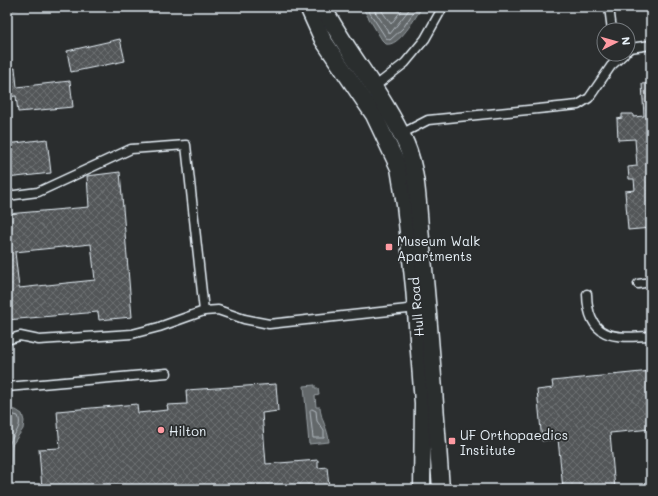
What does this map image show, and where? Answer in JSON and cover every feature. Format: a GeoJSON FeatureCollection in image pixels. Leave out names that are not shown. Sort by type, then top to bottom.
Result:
{"type":"FeatureCollection","features":[{"type":"Feature","properties":{"kind":"street","name":"Hull Road"},"geometry":{"type":"LineString","coordinates":[[308,7],[323,40],[374,115],[394,137]]}},
{"type":"Feature","properties":{"kind":"street","name":"Hull Road"},"geometry":{"type":"LineString","coordinates":[[324,7],[348,50],[385,102],[394,137],[425,308],[441,489]]}},
{"type":"Feature","properties":{"kind":"street","name":"Hull Road"},"geometry":{"type":"LineString","coordinates":[[422,489],[425,308]]}},
{"type":"Feature","properties":{"kind":"lane"},"geometry":{"type":"LineString","coordinates":[[361,97],[405,63],[425,39],[443,7]]}},
{"type":"Feature","properties":{"kind":"lane"},"geometry":{"type":"LineString","coordinates":[[609,7],[611,22]]}},
{"type":"Feature","properties":{"kind":"lane"},"geometry":{"type":"LineString","coordinates":[[636,47],[651,46]]}},
{"type":"Feature","properties":{"kind":"lane"},"geometry":{"type":"LineString","coordinates":[[394,137],[428,120],[578,105],[590,98],[615,62]]}},
{"type":"Feature","properties":{"kind":"lane"},"geometry":{"type":"LineString","coordinates":[[7,196],[38,192],[131,149],[186,145],[204,311]]}},
{"type":"Feature","properties":{"kind":"lane"},"geometry":{"type":"LineString","coordinates":[[638,284],[651,282]]}},
{"type":"Feature","properties":{"kind":"lane"},"geometry":{"type":"LineString","coordinates":[[587,294],[588,306],[592,320],[598,330],[607,335],[622,337],[651,336]]}},
{"type":"Feature","properties":{"kind":"lane"},"geometry":{"type":"LineString","coordinates":[[7,340],[20,336],[39,340],[132,334],[159,327],[204,311],[218,310],[244,320],[269,324],[425,308]]}},
{"type":"Feature","properties":{"kind":"lane"},"geometry":{"type":"LineString","coordinates":[[7,387],[167,373]]}},
{"type":"Feature","properties":{"kind":"water"},"geometry":{"type":"Polygon","coordinates":[[[362,7],[422,7],[401,37],[391,44],[386,44],[362,7]]]}},
{"type":"Feature","properties":{"kind":"water"},"geometry":{"type":"Polygon","coordinates":[[[315,385],[315,388],[318,388],[319,395],[315,396],[316,407],[320,407],[329,442],[309,444],[304,386],[315,385]]]}},
{"type":"Feature","properties":{"kind":"water"},"geometry":{"type":"Polygon","coordinates":[[[7,409],[16,410],[22,414],[24,421],[23,429],[12,445],[11,464],[7,475],[7,409]]]}},
{"type":"Feature","properties":{"kind":"building"},"geometry":{"type":"Polygon","coordinates":[[[7,7],[32,7],[7,10],[7,7]]]}},
{"type":"Feature","properties":{"kind":"building"},"geometry":{"type":"Polygon","coordinates":[[[120,39],[125,61],[71,72],[67,51],[120,39]]]}},
{"type":"Feature","properties":{"kind":"building"},"geometry":{"type":"Polygon","coordinates":[[[15,68],[17,87],[70,81],[73,107],[18,112],[16,96],[7,97],[7,69],[15,68]]]}},
{"type":"Feature","properties":{"kind":"building"},"geometry":{"type":"Polygon","coordinates":[[[651,83],[651,228],[628,230],[625,191],[635,190],[634,179],[629,179],[628,167],[637,166],[635,139],[618,140],[617,119],[622,118],[622,114],[633,114],[633,117],[644,116],[642,84],[651,83]]]}},
{"type":"Feature","properties":{"kind":"building"},"geometry":{"type":"Polygon","coordinates":[[[47,139],[51,173],[7,178],[7,144],[47,139]]]}},
{"type":"Feature","properties":{"kind":"building"},"geometry":{"type":"Polygon","coordinates":[[[120,172],[132,317],[99,320],[98,312],[7,320],[7,214],[89,207],[87,176],[120,172]],[[91,244],[15,252],[19,288],[95,280],[91,244]]]}},
{"type":"Feature","properties":{"kind":"building"},"geometry":{"type":"Polygon","coordinates":[[[651,371],[651,429],[610,433],[615,489],[563,489],[558,439],[542,441],[537,390],[553,388],[552,381],[651,371]]]}},
{"type":"Feature","properties":{"kind":"building","name":"Hilton"},"geometry":{"type":"Polygon","coordinates":[[[276,384],[278,411],[262,413],[266,464],[318,460],[318,468],[327,467],[329,487],[322,487],[322,489],[42,489],[39,449],[60,448],[57,411],[137,404],[138,413],[168,410],[167,405],[187,404],[186,390],[276,384]]]}},
{"type":"Feature","properties":{"kind":"place","name":"Museum Walk Apartments"},"geometry":{"type":"Point","coordinates":[389,247]}},
{"type":"Feature","properties":{"kind":"place","name":"Hilton"},"geometry":{"type":"Point","coordinates":[161,430]}},
{"type":"Feature","properties":{"kind":"place","name":"UF Orthopaedics Institute"},"geometry":{"type":"Point","coordinates":[452,441]}}]}
